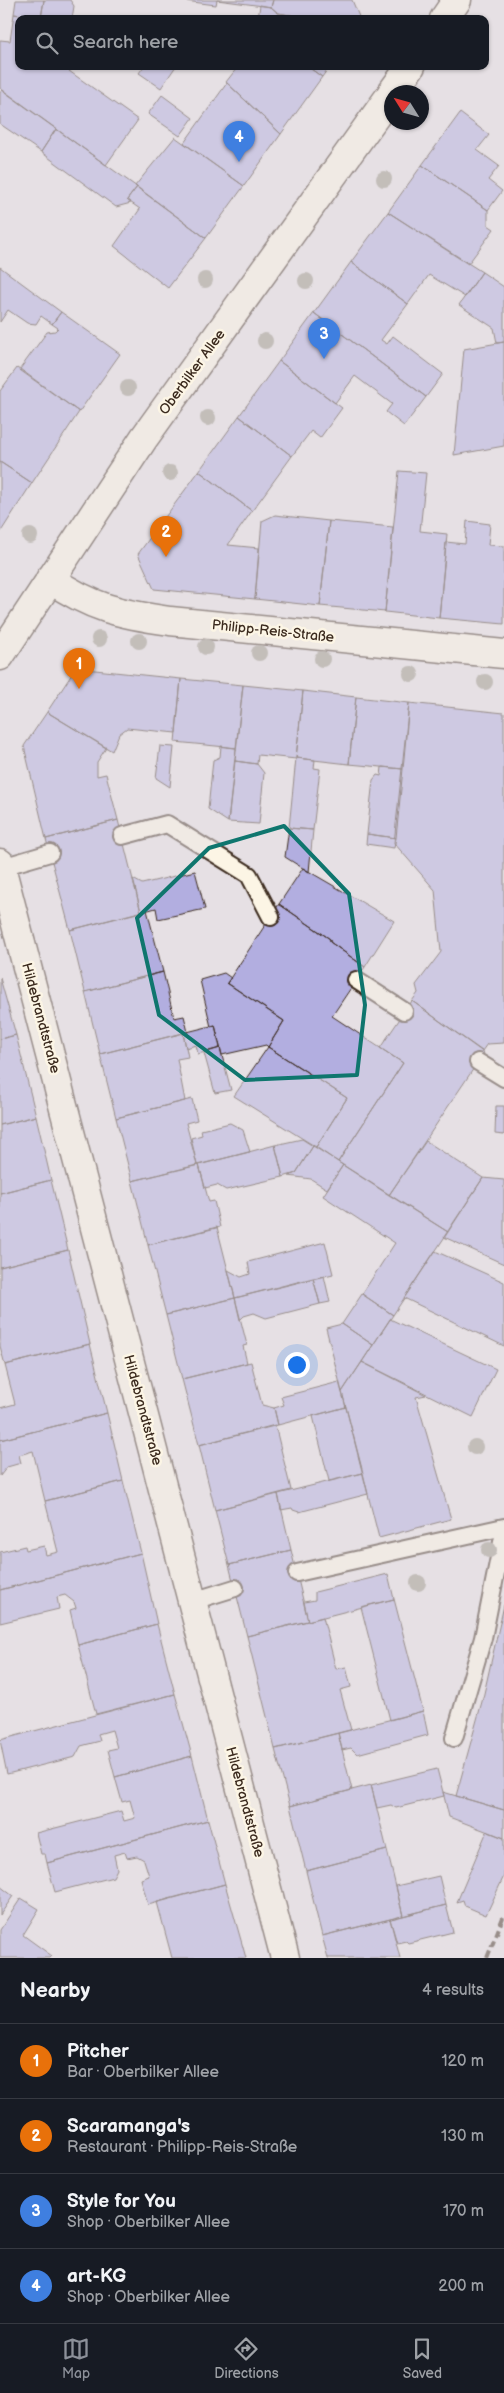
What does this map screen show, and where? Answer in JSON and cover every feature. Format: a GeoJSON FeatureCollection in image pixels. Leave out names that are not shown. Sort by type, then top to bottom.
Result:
{"type":"FeatureCollection","features":[{"type":"Feature","properties":{"kind":"street"},"geometry":{"type":"LineString","coordinates":[[447,15],[457,0]]}},
{"type":"Feature","properties":{"kind":"street","name":"Oberbilker Allee"},"geometry":{"type":"LineString","coordinates":[[398,85],[408,70]]}},
{"type":"Feature","properties":{"kind":"street","name":"Oberbilker Allee"},"geometry":{"type":"LineString","coordinates":[[1,653],[144,438],[384,104]]}},
{"type":"Feature","properties":{"kind":"street","name":"Philipp-Reis-Straße"},"geometry":{"type":"LineString","coordinates":[[50,579],[71,594],[96,606],[124,614],[170,621],[504,654]]}},
{"type":"Feature","properties":{"kind":"street","name":"Hildebrandtstraße"},"geometry":{"type":"LineString","coordinates":[[1,865],[285,1958]]}},
{"type":"Feature","properties":{"kind":"lane"},"geometry":{"type":"LineString","coordinates":[[122,836],[168,824],[249,875],[271,917]]}},
{"type":"Feature","properties":{"kind":"lane"},"geometry":{"type":"LineString","coordinates":[[1,865],[50,852]]}},
{"type":"Feature","properties":{"kind":"lane"},"geometry":{"type":"LineString","coordinates":[[356,980],[404,1012]]}},
{"type":"Feature","properties":{"kind":"lane"},"geometry":{"type":"LineString","coordinates":[[478,1062],[504,1078]]}},
{"type":"Feature","properties":{"kind":"lane"},"geometry":{"type":"LineString","coordinates":[[297,1573],[504,1527]]}},
{"type":"Feature","properties":{"kind":"lane"},"geometry":{"type":"LineString","coordinates":[[454,1738],[483,1638],[504,1532]]}},
{"type":"Feature","properties":{"kind":"lane"},"geometry":{"type":"LineString","coordinates":[[193,1601],[235,1588]]}},
{"type":"Feature","properties":{"kind":"highlighted area"},"geometry":{"type":"Polygon","coordinates":[[[284,826],[349,894],[365,1005],[357,1075],[245,1080],[159,1015],[137,918],[209,848],[284,826]]]}},
{"type":"Feature","properties":{"kind":"building"},"geometry":{"type":"Polygon","coordinates":[[[16,0],[44,0],[42,15],[14,14],[16,0]]]}},
{"type":"Feature","properties":{"kind":"building"},"geometry":{"type":"Polygon","coordinates":[[[44,0],[70,0],[74,6],[73,15],[42,15],[44,0]]]}},
{"type":"Feature","properties":{"kind":"building"},"geometry":{"type":"Polygon","coordinates":[[[177,0],[217,0],[216,5],[177,0]]]}},
{"type":"Feature","properties":{"kind":"building"},"geometry":{"type":"Polygon","coordinates":[[[217,0],[273,0],[271,7],[217,0]]]}},
{"type":"Feature","properties":{"kind":"building"},"geometry":{"type":"Polygon","coordinates":[[[273,0],[352,0],[358,15],[290,15],[278,13],[271,7],[273,0]]]}},
{"type":"Feature","properties":{"kind":"building"},"geometry":{"type":"Polygon","coordinates":[[[260,5],[271,7],[278,13],[290,15],[259,15],[260,5]]]}},
{"type":"Feature","properties":{"kind":"building"},"geometry":{"type":"Polygon","coordinates":[[[14,14],[20,15],[15,15],[15,70],[69,70],[138,120],[106,165],[0,88],[0,40],[10,41],[14,14]]]}},
{"type":"Feature","properties":{"kind":"building"},"geometry":{"type":"Polygon","coordinates":[[[141,70],[173,70],[161,88],[139,73],[141,70]]]}},
{"type":"Feature","properties":{"kind":"building"},"geometry":{"type":"Polygon","coordinates":[[[235,70],[312,70],[322,77],[281,134],[226,82],[235,70]]]}},
{"type":"Feature","properties":{"kind":"building"},"geometry":{"type":"Polygon","coordinates":[[[312,70],[327,70],[322,77],[312,70]]]}},
{"type":"Feature","properties":{"kind":"building"},"geometry":{"type":"Polygon","coordinates":[[[227,83],[281,134],[244,186],[184,143],[227,83]]]}},
{"type":"Feature","properties":{"kind":"building"},"geometry":{"type":"Polygon","coordinates":[[[2,90],[56,129],[41,152],[0,124],[0,93],[2,90]]]}},
{"type":"Feature","properties":{"kind":"building"},"geometry":{"type":"Polygon","coordinates":[[[162,95],[193,118],[180,136],[148,114],[162,95]]]}},
{"type":"Feature","properties":{"kind":"building"},"geometry":{"type":"Polygon","coordinates":[[[460,113],[489,135],[477,150],[499,166],[488,180],[502,191],[488,210],[422,165],[460,113]]]}},
{"type":"Feature","properties":{"kind":"building"},"geometry":{"type":"Polygon","coordinates":[[[56,129],[137,187],[127,200],[131,203],[116,207],[41,152],[56,129]]]}},
{"type":"Feature","properties":{"kind":"building"},"geometry":{"type":"Polygon","coordinates":[[[175,137],[244,186],[206,238],[135,186],[175,137]]]}},
{"type":"Feature","properties":{"kind":"building"},"geometry":{"type":"Polygon","coordinates":[[[422,165],[488,210],[488,225],[494,229],[468,264],[388,212],[422,165]]]}},
{"type":"Feature","properties":{"kind":"building"},"geometry":{"type":"Polygon","coordinates":[[[137,187],[206,238],[168,288],[114,246],[140,209],[127,200],[137,187]]]}},
{"type":"Feature","properties":{"kind":"building"},"geometry":{"type":"Polygon","coordinates":[[[388,212],[482,272],[465,297],[429,275],[408,304],[351,262],[388,212]]]}},
{"type":"Feature","properties":{"kind":"building"},"geometry":{"type":"Polygon","coordinates":[[[351,262],[408,304],[381,340],[387,344],[393,336],[443,374],[426,397],[314,313],[351,262]]]}},
{"type":"Feature","properties":{"kind":"building"},"geometry":{"type":"Polygon","coordinates":[[[0,267],[61,312],[52,324],[41,316],[36,324],[27,323],[8,310],[0,322],[0,267]]]}},
{"type":"Feature","properties":{"kind":"building"},"geometry":{"type":"Polygon","coordinates":[[[482,272],[504,287],[504,342],[497,343],[494,328],[459,305],[482,272]]]}},
{"type":"Feature","properties":{"kind":"building"},"geometry":{"type":"Polygon","coordinates":[[[61,312],[120,354],[79,412],[20,369],[47,332],[55,331],[58,328],[52,324],[61,312]]]}},
{"type":"Feature","properties":{"kind":"building"},"geometry":{"type":"Polygon","coordinates":[[[314,313],[426,397],[404,426],[386,412],[392,404],[355,376],[335,403],[279,361],[314,313]]]}},
{"type":"Feature","properties":{"kind":"building"},"geometry":{"type":"Polygon","coordinates":[[[504,342],[504,446],[454,455],[464,349],[504,342]]]}},
{"type":"Feature","properties":{"kind":"building"},"geometry":{"type":"Polygon","coordinates":[[[279,361],[342,408],[320,438],[311,431],[292,456],[239,416],[279,361]]]}},
{"type":"Feature","properties":{"kind":"building"},"geometry":{"type":"Polygon","coordinates":[[[17,368],[79,412],[32,483],[0,462],[0,391],[17,368]]]}},
{"type":"Feature","properties":{"kind":"building"},"geometry":{"type":"Polygon","coordinates":[[[239,416],[292,456],[252,511],[199,471],[239,416]]]}},
{"type":"Feature","properties":{"kind":"building"},"geometry":{"type":"Polygon","coordinates":[[[0,462],[32,483],[0,533],[0,462]]]}},
{"type":"Feature","properties":{"kind":"building"},"geometry":{"type":"Polygon","coordinates":[[[199,471],[252,511],[228,545],[259,548],[255,599],[154,589],[138,554],[199,471]]]}},
{"type":"Feature","properties":{"kind":"building"},"geometry":{"type":"Polygon","coordinates":[[[399,471],[426,473],[420,531],[447,534],[439,618],[385,612],[399,471]]]}},
{"type":"Feature","properties":{"kind":"building"},"geometry":{"type":"Polygon","coordinates":[[[275,515],[329,521],[320,606],[255,599],[262,521],[275,515]]]}},
{"type":"Feature","properties":{"kind":"building"},"geometry":{"type":"Polygon","coordinates":[[[329,521],[393,527],[385,612],[320,606],[329,521]]]}},
{"type":"Feature","properties":{"kind":"building"},"geometry":{"type":"Polygon","coordinates":[[[467,521],[490,524],[488,545],[504,546],[504,624],[439,618],[446,542],[465,544],[467,521]]]}},
{"type":"Feature","properties":{"kind":"building"},"geometry":{"type":"Polygon","coordinates":[[[76,668],[181,679],[176,733],[127,728],[119,734],[112,751],[47,712],[76,668]]]}},
{"type":"Feature","properties":{"kind":"building"},"geometry":{"type":"Polygon","coordinates":[[[181,679],[243,685],[236,748],[175,742],[181,679]]]}},
{"type":"Feature","properties":{"kind":"building"},"geometry":{"type":"Polygon","coordinates":[[[243,685],[303,691],[296,759],[258,755],[257,764],[235,761],[243,685]]]}},
{"type":"Feature","properties":{"kind":"building"},"geometry":{"type":"Polygon","coordinates":[[[303,691],[356,697],[349,764],[296,758],[303,691]]]}},
{"type":"Feature","properties":{"kind":"building"},"geometry":{"type":"Polygon","coordinates":[[[356,697],[409,703],[403,769],[349,764],[356,697]]]}},
{"type":"Feature","properties":{"kind":"building"},"geometry":{"type":"Polygon","coordinates":[[[409,703],[504,713],[504,1043],[487,1044],[482,1051],[412,1001],[418,993],[416,985],[441,952],[435,890],[394,843],[409,703]]]}},
{"type":"Feature","properties":{"kind":"building"},"geometry":{"type":"Polygon","coordinates":[[[47,712],[106,748],[97,762],[97,776],[106,774],[118,820],[46,839],[24,746],[47,712]]]}},
{"type":"Feature","properties":{"kind":"building"},"geometry":{"type":"Polygon","coordinates":[[[160,746],[174,747],[170,787],[156,778],[160,746]]]}},
{"type":"Feature","properties":{"kind":"building"},"geometry":{"type":"Polygon","coordinates":[[[221,746],[236,748],[228,822],[208,809],[213,760],[220,757],[221,746]]]}},
{"type":"Feature","properties":{"kind":"building"},"geometry":{"type":"Polygon","coordinates":[[[296,758],[315,760],[314,768],[320,769],[313,830],[289,828],[296,758]]]}},
{"type":"Feature","properties":{"kind":"building"},"geometry":{"type":"Polygon","coordinates":[[[235,761],[257,764],[264,773],[259,824],[228,822],[235,761]]]}},
{"type":"Feature","properties":{"kind":"building"},"geometry":{"type":"Polygon","coordinates":[[[382,767],[403,769],[396,838],[367,834],[373,780],[377,775],[381,776],[382,767]]]}},
{"type":"Feature","properties":{"kind":"building"},"geometry":{"type":"Polygon","coordinates":[[[118,820],[141,912],[70,930],[46,839],[118,820]]]}},
{"type":"Feature","properties":{"kind":"building"},"geometry":{"type":"Polygon","coordinates":[[[289,828],[313,830],[309,872],[285,857],[289,828]]]}},
{"type":"Feature","properties":{"kind":"building"},"geometry":{"type":"Polygon","coordinates":[[[367,834],[396,838],[394,848],[366,844],[367,834]]]}},
{"type":"Feature","properties":{"kind":"building"},"geometry":{"type":"Polygon","coordinates":[[[303,868],[394,921],[365,967],[330,942],[330,939],[279,904],[303,868]]]}},
{"type":"Feature","properties":{"kind":"building"},"geometry":{"type":"Polygon","coordinates":[[[195,871],[205,909],[158,919],[156,908],[141,912],[133,879],[142,884],[195,871]]]}},
{"type":"Feature","properties":{"kind":"building"},"geometry":{"type":"Polygon","coordinates":[[[279,904],[330,939],[330,942],[365,967],[332,1016],[403,1063],[338,1162],[316,1147],[347,1098],[268,1047],[284,1021],[227,983],[279,904]]]}},
{"type":"Feature","properties":{"kind":"building"},"geometry":{"type":"Polygon","coordinates":[[[147,910],[163,972],[85,992],[70,930],[147,910]]]}},
{"type":"Feature","properties":{"kind":"building"},"geometry":{"type":"Polygon","coordinates":[[[163,972],[174,1018],[184,1016],[188,1032],[100,1054],[85,992],[163,972]]]}},
{"type":"Feature","properties":{"kind":"building"},"geometry":{"type":"Polygon","coordinates":[[[224,973],[231,978],[227,983],[284,1021],[268,1047],[266,1045],[222,1055],[215,1025],[211,1027],[200,980],[224,973]]]}},
{"type":"Feature","properties":{"kind":"building"},"geometry":{"type":"Polygon","coordinates":[[[0,978],[16,1035],[0,1039],[0,978]]]}},
{"type":"Feature","properties":{"kind":"building"},"geometry":{"type":"Polygon","coordinates":[[[412,1001],[484,1053],[389,1195],[338,1162],[403,1063],[380,1048],[412,1001]]]}},
{"type":"Feature","properties":{"kind":"building"},"geometry":{"type":"Polygon","coordinates":[[[215,1025],[220,1048],[198,1054],[196,1045],[186,1048],[183,1033],[215,1025]]]}},
{"type":"Feature","properties":{"kind":"building"},"geometry":{"type":"Polygon","coordinates":[[[183,1033],[188,1057],[177,1059],[185,1101],[116,1118],[100,1054],[183,1033]]]}},
{"type":"Feature","properties":{"kind":"building"},"geometry":{"type":"Polygon","coordinates":[[[16,1035],[36,1116],[0,1125],[0,1039],[16,1035]]]}},
{"type":"Feature","properties":{"kind":"building"},"geometry":{"type":"Polygon","coordinates":[[[268,1047],[347,1098],[316,1147],[234,1096],[268,1047]]]}},
{"type":"Feature","properties":{"kind":"building"},"geometry":{"type":"Polygon","coordinates":[[[220,1048],[231,1090],[215,1093],[204,1053],[220,1048]]]}},
{"type":"Feature","properties":{"kind":"building"},"geometry":{"type":"Polygon","coordinates":[[[192,1099],[197,1120],[186,1123],[197,1165],[132,1181],[116,1118],[192,1099]]]}},
{"type":"Feature","properties":{"kind":"building"},"geometry":{"type":"Polygon","coordinates":[[[496,1106],[504,1106],[504,1135],[495,1134],[496,1106]]]}},
{"type":"Feature","properties":{"kind":"building"},"geometry":{"type":"Polygon","coordinates":[[[36,1116],[51,1180],[0,1193],[0,1125],[36,1116]]]}},
{"type":"Feature","properties":{"kind":"building"},"geometry":{"type":"Polygon","coordinates":[[[230,1123],[243,1130],[250,1152],[197,1165],[191,1138],[202,1135],[201,1130],[230,1123]]]}},
{"type":"Feature","properties":{"kind":"building"},"geometry":{"type":"Polygon","coordinates":[[[302,1139],[313,1146],[296,1173],[283,1177],[275,1145],[302,1139]]]}},
{"type":"Feature","properties":{"kind":"building"},"geometry":{"type":"Polygon","coordinates":[[[426,1141],[483,1178],[448,1232],[389,1195],[426,1141]]]}},
{"type":"Feature","properties":{"kind":"building"},"geometry":{"type":"Polygon","coordinates":[[[275,1145],[283,1177],[226,1190],[217,1185],[205,1188],[199,1165],[275,1145]]]}},
{"type":"Feature","properties":{"kind":"building"},"geometry":{"type":"Polygon","coordinates":[[[313,1146],[343,1165],[327,1189],[311,1179],[289,1176],[296,1173],[313,1146]]]}},
{"type":"Feature","properties":{"kind":"building"},"geometry":{"type":"Polygon","coordinates":[[[199,1165],[209,1202],[214,1201],[220,1227],[148,1245],[132,1181],[199,1165]]]}},
{"type":"Feature","properties":{"kind":"building"},"geometry":{"type":"Polygon","coordinates":[[[343,1165],[448,1232],[393,1315],[362,1294],[395,1243],[323,1196],[343,1165]]]}},
{"type":"Feature","properties":{"kind":"building"},"geometry":{"type":"Polygon","coordinates":[[[483,1178],[504,1180],[504,1264],[444,1237],[483,1178]]]}},
{"type":"Feature","properties":{"kind":"building"},"geometry":{"type":"Polygon","coordinates":[[[51,1180],[68,1250],[0,1267],[0,1193],[51,1180]]]}},
{"type":"Feature","properties":{"kind":"building"},"geometry":{"type":"Polygon","coordinates":[[[217,1227],[235,1298],[166,1315],[148,1245],[217,1227]]]}},
{"type":"Feature","properties":{"kind":"building"},"geometry":{"type":"Polygon","coordinates":[[[325,1242],[333,1274],[235,1298],[228,1270],[241,1277],[250,1274],[248,1262],[325,1242]]]}},
{"type":"Feature","properties":{"kind":"building"},"geometry":{"type":"Polygon","coordinates":[[[68,1250],[90,1344],[5,1365],[0,1346],[0,1267],[68,1250]]]}},
{"type":"Feature","properties":{"kind":"building"},"geometry":{"type":"Polygon","coordinates":[[[435,1251],[504,1282],[504,1346],[404,1298],[435,1251]]]}},
{"type":"Feature","properties":{"kind":"building"},"geometry":{"type":"Polygon","coordinates":[[[324,1276],[330,1302],[320,1304],[313,1278],[324,1276]]]}},
{"type":"Feature","properties":{"kind":"building"},"geometry":{"type":"Polygon","coordinates":[[[313,1278],[320,1304],[266,1318],[254,1313],[244,1316],[240,1320],[235,1298],[313,1278]]]}},
{"type":"Feature","properties":{"kind":"building"},"geometry":{"type":"Polygon","coordinates":[[[362,1294],[393,1315],[373,1345],[342,1324],[362,1294]]]}},
{"type":"Feature","properties":{"kind":"building"},"geometry":{"type":"Polygon","coordinates":[[[235,1298],[247,1345],[243,1346],[247,1363],[182,1379],[166,1315],[235,1298]]]}},
{"type":"Feature","properties":{"kind":"building"},"geometry":{"type":"Polygon","coordinates":[[[390,1319],[496,1369],[473,1417],[362,1362],[390,1319]]]}},
{"type":"Feature","properties":{"kind":"building"},"geometry":{"type":"Polygon","coordinates":[[[342,1324],[373,1345],[342,1392],[326,1328],[342,1324]]]}},
{"type":"Feature","properties":{"kind":"building"},"geometry":{"type":"Polygon","coordinates":[[[90,1344],[107,1413],[0,1440],[0,1408],[15,1404],[5,1365],[90,1344]]]}},
{"type":"Feature","properties":{"kind":"building"},"geometry":{"type":"Polygon","coordinates":[[[251,1362],[262,1405],[274,1408],[278,1425],[199,1445],[182,1379],[251,1362]]]}},
{"type":"Feature","properties":{"kind":"building"},"geometry":{"type":"Polygon","coordinates":[[[362,1362],[426,1395],[416,1397],[451,1519],[379,1538],[342,1392],[362,1362]]]}},
{"type":"Feature","properties":{"kind":"building"},"geometry":{"type":"Polygon","coordinates":[[[339,1382],[346,1407],[278,1425],[274,1408],[284,1405],[281,1397],[339,1382]]]}},
{"type":"Feature","properties":{"kind":"building"},"geometry":{"type":"Polygon","coordinates":[[[346,1407],[363,1473],[329,1481],[313,1416],[346,1407]]]}},
{"type":"Feature","properties":{"kind":"building"},"geometry":{"type":"Polygon","coordinates":[[[107,1413],[123,1481],[45,1501],[33,1451],[19,1455],[21,1463],[7,1467],[0,1476],[0,1440],[107,1413]]]}},
{"type":"Feature","properties":{"kind":"building"},"geometry":{"type":"Polygon","coordinates":[[[275,1425],[291,1490],[215,1510],[199,1445],[275,1425]]]}},
{"type":"Feature","properties":{"kind":"building"},"geometry":{"type":"Polygon","coordinates":[[[363,1473],[368,1494],[299,1512],[292,1508],[281,1510],[278,1494],[363,1473]]]}},
{"type":"Feature","properties":{"kind":"building"},"geometry":{"type":"Polygon","coordinates":[[[123,1481],[141,1553],[0,1590],[0,1552],[25,1546],[26,1550],[44,1546],[46,1555],[58,1552],[45,1501],[123,1481]]]}},
{"type":"Feature","properties":{"kind":"building"},"geometry":{"type":"Polygon","coordinates":[[[278,1494],[291,1550],[229,1565],[215,1510],[278,1494]]]}},
{"type":"Feature","properties":{"kind":"building"},"geometry":{"type":"Polygon","coordinates":[[[291,1550],[308,1621],[247,1636],[229,1565],[291,1550]]]}},
{"type":"Feature","properties":{"kind":"building"},"geometry":{"type":"Polygon","coordinates":[[[141,1553],[157,1624],[78,1645],[70,1610],[76,1608],[74,1602],[65,1595],[57,1597],[59,1609],[0,1623],[0,1590],[141,1553]]]}},
{"type":"Feature","properties":{"kind":"building"},"geometry":{"type":"Polygon","coordinates":[[[388,1574],[394,1599],[308,1621],[304,1602],[315,1600],[315,1592],[388,1574]]]}},
{"type":"Feature","properties":{"kind":"building"},"geometry":{"type":"Polygon","coordinates":[[[394,1599],[423,1711],[390,1720],[361,1607],[394,1599]]]}},
{"type":"Feature","properties":{"kind":"building"},"geometry":{"type":"Polygon","coordinates":[[[504,1605],[504,1810],[456,1796],[483,1698],[504,1605]]]}},
{"type":"Feature","properties":{"kind":"building"},"geometry":{"type":"Polygon","coordinates":[[[323,1617],[336,1669],[346,1667],[351,1687],[340,1690],[351,1730],[275,1749],[247,1636],[323,1617]]]}},
{"type":"Feature","properties":{"kind":"building"},"geometry":{"type":"Polygon","coordinates":[[[157,1624],[175,1694],[96,1714],[78,1645],[157,1624]]]}},
{"type":"Feature","properties":{"kind":"building"},"geometry":{"type":"Polygon","coordinates":[[[175,1694],[192,1756],[115,1777],[108,1750],[117,1748],[112,1730],[98,1734],[100,1741],[81,1746],[75,1757],[7,1774],[0,1740],[175,1694]]]}},
{"type":"Feature","properties":{"kind":"building"},"geometry":{"type":"Polygon","coordinates":[[[423,1711],[428,1735],[357,1754],[351,1748],[342,1750],[338,1733],[423,1711]]]}},
{"type":"Feature","properties":{"kind":"building"},"geometry":{"type":"Polygon","coordinates":[[[338,1733],[352,1790],[290,1806],[275,1749],[338,1733]]]}},
{"type":"Feature","properties":{"kind":"building"},"geometry":{"type":"Polygon","coordinates":[[[192,1756],[208,1820],[47,1863],[45,1854],[41,1854],[36,1833],[121,1811],[124,1821],[135,1818],[130,1800],[122,1802],[115,1777],[192,1756]]]}},
{"type":"Feature","properties":{"kind":"building"},"geometry":{"type":"Polygon","coordinates":[[[437,1769],[444,1796],[396,1808],[391,1805],[377,1808],[371,1785],[437,1769]]]}},
{"type":"Feature","properties":{"kind":"building"},"geometry":{"type":"Polygon","coordinates":[[[371,1785],[387,1850],[306,1871],[290,1806],[371,1785]]]}},
{"type":"Feature","properties":{"kind":"building"},"geometry":{"type":"Polygon","coordinates":[[[443,1792],[504,1810],[504,1838],[449,1817],[443,1792]]]}},
{"type":"Feature","properties":{"kind":"building"},"geometry":{"type":"Polygon","coordinates":[[[208,1820],[225,1884],[148,1905],[141,1879],[149,1876],[144,1860],[137,1856],[127,1858],[125,1852],[114,1855],[117,1869],[113,1877],[55,1892],[47,1863],[208,1820]]]}},
{"type":"Feature","properties":{"kind":"building"},"geometry":{"type":"Polygon","coordinates":[[[487,1831],[504,1838],[504,1876],[486,1915],[465,1906],[463,1900],[457,1902],[487,1831]]]}},
{"type":"Feature","properties":{"kind":"building"},"geometry":{"type":"Polygon","coordinates":[[[387,1850],[403,1916],[322,1936],[306,1871],[387,1850]]]}},
{"type":"Feature","properties":{"kind":"building"},"geometry":{"type":"Polygon","coordinates":[[[439,1876],[446,1905],[403,1916],[396,1886],[439,1876]]]}},
{"type":"Feature","properties":{"kind":"building"},"geometry":{"type":"Polygon","coordinates":[[[225,1884],[246,1958],[172,1958],[157,1902],[225,1884]]]}},
{"type":"Feature","properties":{"kind":"building"},"geometry":{"type":"Polygon","coordinates":[[[0,1886],[13,1896],[0,1915],[0,1886]]]}},
{"type":"Feature","properties":{"kind":"building"},"geometry":{"type":"Polygon","coordinates":[[[21,1898],[39,1909],[23,1935],[52,1956],[50,1958],[0,1958],[0,1930],[21,1898]]]}},
{"type":"Feature","properties":{"kind":"building"},"geometry":{"type":"Polygon","coordinates":[[[446,1905],[453,1932],[408,1943],[406,1941],[397,1943],[390,1919],[446,1905]]]}},
{"type":"Feature","properties":{"kind":"building"},"geometry":{"type":"Polygon","coordinates":[[[390,1919],[400,1958],[328,1958],[322,1936],[390,1919]]]}},
{"type":"Feature","properties":{"kind":"railway"},"geometry":{"type":"LineString","coordinates":[[487,1958],[504,1915]]}},
{"type":"Feature","properties":{"kind":"place","name":"art-KG"},"geometry":{"type":"Point","coordinates":[239,162]}},
{"type":"Feature","properties":{"kind":"place","name":"Style for You"},"geometry":{"type":"Point","coordinates":[324,359]}},
{"type":"Feature","properties":{"kind":"place","name":"Scaramanga's"},"geometry":{"type":"Point","coordinates":[166,557]}},
{"type":"Feature","properties":{"kind":"place","name":"Pitcher"},"geometry":{"type":"Point","coordinates":[79,689]}}]}
